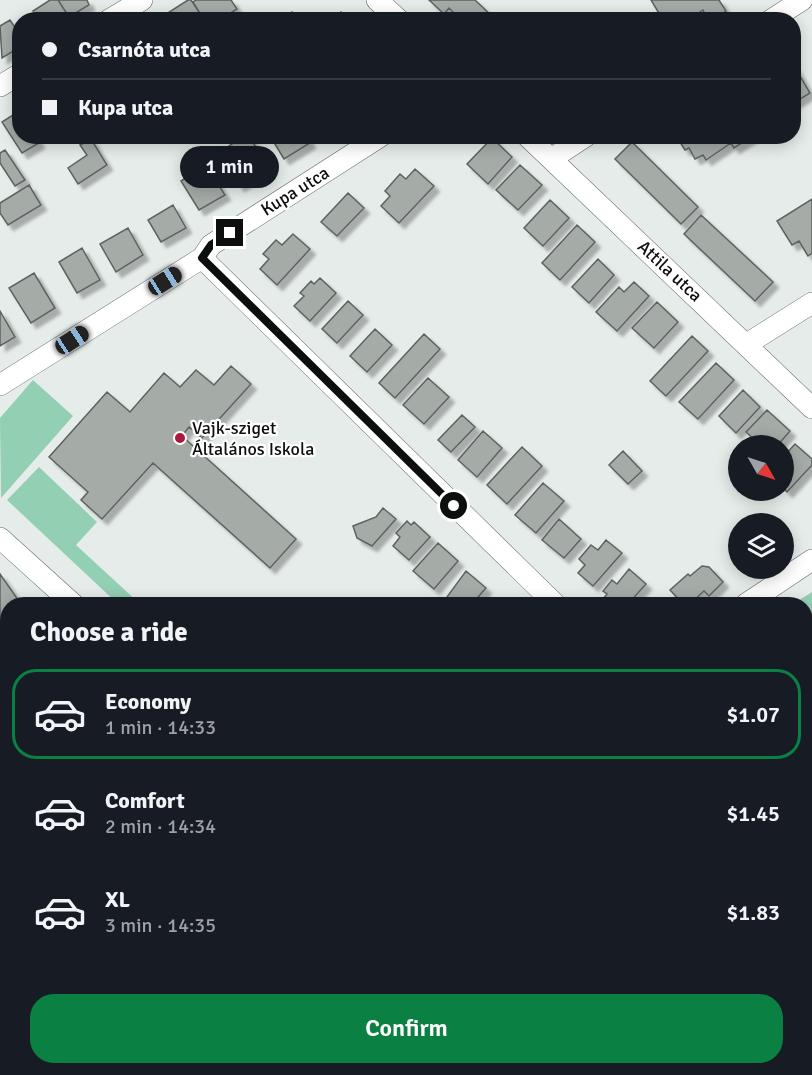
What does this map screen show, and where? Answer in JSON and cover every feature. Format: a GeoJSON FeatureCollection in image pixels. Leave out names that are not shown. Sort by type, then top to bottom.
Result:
{"type":"FeatureCollection","features":[{"type":"Feature","properties":{"kind":"street"},"geometry":{"type":"LineString","coordinates":[[123,12],[142,0]]}},
{"type":"Feature","properties":{"kind":"street"},"geometry":{"type":"LineString","coordinates":[[377,0],[390,12]]}},
{"type":"Feature","properties":{"kind":"street"},"geometry":{"type":"LineString","coordinates":[[783,12],[802,0]]}},
{"type":"Feature","properties":{"kind":"street","name":"Kupa utca"},"geometry":{"type":"LineString","coordinates":[[0,385],[202,258],[211,245],[369,144]]}},
{"type":"Feature","properties":{"kind":"street","name":"Attila utca"},"geometry":{"type":"LineString","coordinates":[[535,144],[812,408]]}},
{"type":"Feature","properties":{"kind":"street"},"geometry":{"type":"LineString","coordinates":[[551,159],[574,144]]}},
{"type":"Feature","properties":{"kind":"street"},"geometry":{"type":"LineString","coordinates":[[202,258],[548,597]]}},
{"type":"Feature","properties":{"kind":"street"},"geometry":{"type":"LineString","coordinates":[[747,344],[812,303]]}},
{"type":"Feature","properties":{"kind":"street"},"geometry":{"type":"LineString","coordinates":[[0,538],[65,597]]}},
{"type":"Feature","properties":{"kind":"street"},"geometry":{"type":"LineString","coordinates":[[756,597],[812,560]]}},
{"type":"Feature","properties":{"kind":"green space"},"geometry":{"type":"Polygon","coordinates":[[[33,380],[73,416],[1,498],[0,418],[33,380]]]}},
{"type":"Feature","properties":{"kind":"green space"},"geometry":{"type":"Polygon","coordinates":[[[39,467],[97,522],[76,545],[132,597],[111,597],[7,500],[39,467]]]}},
{"type":"Feature","properties":{"kind":"building"},"geometry":{"type":"Polygon","coordinates":[[[50,0],[58,0],[66,12],[34,12],[50,0]]]}},
{"type":"Feature","properties":{"kind":"building"},"geometry":{"type":"Polygon","coordinates":[[[58,0],[87,0],[89,5],[77,12],[66,12],[58,0]]]}},
{"type":"Feature","properties":{"kind":"building"},"geometry":{"type":"Polygon","coordinates":[[[191,0],[199,12],[169,12],[191,0]]]}},
{"type":"Feature","properties":{"kind":"building"},"geometry":{"type":"Polygon","coordinates":[[[196,0],[231,0],[237,9],[232,12],[199,12],[193,2],[196,0]]]}},
{"type":"Feature","properties":{"kind":"building"},"geometry":{"type":"Polygon","coordinates":[[[429,0],[475,0],[488,12],[453,12],[449,8],[446,12],[442,12],[429,0]]]}},
{"type":"Feature","properties":{"kind":"building"},"geometry":{"type":"Polygon","coordinates":[[[651,0],[719,0],[726,11],[704,12],[703,10],[700,12],[658,12],[651,0]]]}},
{"type":"Feature","properties":{"kind":"building"},"geometry":{"type":"Polygon","coordinates":[[[10,20],[12,23],[12,52],[2,58],[0,26],[10,20]]]}},
{"type":"Feature","properties":{"kind":"building"},"geometry":{"type":"Polygon","coordinates":[[[801,78],[810,93],[801,99],[801,78]]]}},
{"type":"Feature","properties":{"kind":"building"},"geometry":{"type":"Polygon","coordinates":[[[12,116],[12,138],[2,122],[12,116]]]}},
{"type":"Feature","properties":{"kind":"building"},"geometry":{"type":"Polygon","coordinates":[[[16,144],[37,144],[22,153],[16,144]]]}},
{"type":"Feature","properties":{"kind":"building"},"geometry":{"type":"Polygon","coordinates":[[[94,144],[107,165],[78,184],[68,168],[87,155],[80,145],[94,144]]]}},
{"type":"Feature","properties":{"kind":"building"},"geometry":{"type":"Polygon","coordinates":[[[254,144],[269,168],[239,186],[226,165],[237,158],[229,146],[254,144]]]}},
{"type":"Feature","properties":{"kind":"building"},"geometry":{"type":"Polygon","coordinates":[[[275,144],[308,144],[284,159],[275,144]]]}},
{"type":"Feature","properties":{"kind":"building"},"geometry":{"type":"Polygon","coordinates":[[[486,144],[498,144],[512,157],[488,184],[467,164],[486,144]]]}},
{"type":"Feature","properties":{"kind":"building"},"geometry":{"type":"Polygon","coordinates":[[[630,144],[634,144],[698,207],[681,224],[615,159],[630,144]]]}},
{"type":"Feature","properties":{"kind":"building"},"geometry":{"type":"Polygon","coordinates":[[[681,144],[730,144],[706,160],[703,155],[695,159],[689,148],[685,150],[681,144]]]}},
{"type":"Feature","properties":{"kind":"building"},"geometry":{"type":"Polygon","coordinates":[[[5,150],[25,180],[15,186],[0,163],[0,153],[5,150]]]}},
{"type":"Feature","properties":{"kind":"building"},"geometry":{"type":"Polygon","coordinates":[[[206,165],[225,195],[199,210],[181,181],[206,165]]]}},
{"type":"Feature","properties":{"kind":"building"},"geometry":{"type":"Polygon","coordinates":[[[520,165],[542,185],[518,210],[496,190],[520,165]]]}},
{"type":"Feature","properties":{"kind":"building"},"geometry":{"type":"Polygon","coordinates":[[[415,169],[434,186],[399,223],[381,206],[390,196],[385,191],[400,174],[406,179],[415,169]]]}},
{"type":"Feature","properties":{"kind":"building"},"geometry":{"type":"Polygon","coordinates":[[[29,185],[41,205],[8,225],[0,213],[0,203],[29,185]]]}},
{"type":"Feature","properties":{"kind":"building"},"geometry":{"type":"Polygon","coordinates":[[[348,193],[364,208],[337,236],[321,222],[348,193]]]}},
{"type":"Feature","properties":{"kind":"building"},"geometry":{"type":"Polygon","coordinates":[[[812,199],[812,253],[808,256],[799,241],[792,245],[777,221],[812,199]]]}},
{"type":"Feature","properties":{"kind":"building"},"geometry":{"type":"Polygon","coordinates":[[[550,200],[569,218],[543,246],[524,228],[550,200]]]}},
{"type":"Feature","properties":{"kind":"building"},"geometry":{"type":"Polygon","coordinates":[[[173,205],[186,228],[161,242],[148,220],[173,205]]]}},
{"type":"Feature","properties":{"kind":"building"},"geometry":{"type":"Polygon","coordinates":[[[701,215],[773,282],[755,301],[684,234],[701,215]]]}},
{"type":"Feature","properties":{"kind":"building"},"geometry":{"type":"Polygon","coordinates":[[[577,225],[595,242],[560,280],[542,263],[577,225]]]}},
{"type":"Feature","properties":{"kind":"building"},"geometry":{"type":"Polygon","coordinates":[[[128,228],[143,255],[116,272],[100,244],[128,228]]]}},
{"type":"Feature","properties":{"kind":"building"},"geometry":{"type":"Polygon","coordinates":[[[293,234],[310,249],[277,285],[260,269],[269,259],[263,254],[276,240],[282,245],[293,234]]]}},
{"type":"Feature","properties":{"kind":"building"},"geometry":{"type":"Polygon","coordinates":[[[82,248],[100,280],[77,293],[59,262],[82,248]]]}},
{"type":"Feature","properties":{"kind":"building"},"geometry":{"type":"Polygon","coordinates":[[[598,259],[614,275],[589,303],[572,287],[598,259]]]}},
{"type":"Feature","properties":{"kind":"building"},"geometry":{"type":"Polygon","coordinates":[[[34,273],[55,308],[31,323],[9,288],[34,273]]]}},
{"type":"Feature","properties":{"kind":"building"},"geometry":{"type":"Polygon","coordinates":[[[320,278],[336,293],[310,321],[294,306],[304,296],[300,293],[311,281],[314,284],[320,278]]]}},
{"type":"Feature","properties":{"kind":"building"},"geometry":{"type":"Polygon","coordinates":[[[634,282],[649,296],[617,331],[596,312],[619,287],[624,292],[634,282]]]}},
{"type":"Feature","properties":{"kind":"building"},"geometry":{"type":"Polygon","coordinates":[[[348,301],[363,315],[337,343],[322,329],[348,301]]]}},
{"type":"Feature","properties":{"kind":"building"},"geometry":{"type":"Polygon","coordinates":[[[657,302],[678,322],[654,348],[632,328],[657,302]]]}},
{"type":"Feature","properties":{"kind":"building"},"geometry":{"type":"Polygon","coordinates":[[[0,311],[15,337],[0,346],[0,311]]]}},
{"type":"Feature","properties":{"kind":"building"},"geometry":{"type":"Polygon","coordinates":[[[375,329],[392,345],[367,372],[350,356],[375,329]]]}},
{"type":"Feature","properties":{"kind":"building"},"geometry":{"type":"Polygon","coordinates":[[[424,334],[440,349],[395,398],[379,383],[424,334]]]}},
{"type":"Feature","properties":{"kind":"building"},"geometry":{"type":"Polygon","coordinates":[[[692,336],[708,351],[666,396],[650,381],[692,336]]]}},
{"type":"Feature","properties":{"kind":"building"},"geometry":{"type":"Polygon","coordinates":[[[716,363],[734,380],[698,419],[679,402],[716,363]]]}},
{"type":"Feature","properties":{"kind":"building"},"geometry":{"type":"Polygon","coordinates":[[[231,366],[251,384],[202,438],[189,427],[182,436],[296,539],[270,568],[153,463],[102,519],[81,500],[88,492],[49,457],[107,392],[130,412],[164,373],[180,387],[196,370],[214,385],[231,366]]]}},
{"type":"Feature","properties":{"kind":"building"},"geometry":{"type":"Polygon","coordinates":[[[428,378],[449,397],[424,424],[403,405],[428,378]]]}},
{"type":"Feature","properties":{"kind":"building"},"geometry":{"type":"Polygon","coordinates":[[[743,390],[760,407],[736,433],[719,416],[743,390]]]}},
{"type":"Feature","properties":{"kind":"building"},"geometry":{"type":"Polygon","coordinates":[[[767,410],[790,431],[787,435],[749,435],[746,432],[767,410]]]}},
{"type":"Feature","properties":{"kind":"building"},"geometry":{"type":"Polygon","coordinates":[[[462,415],[475,427],[451,452],[438,440],[462,415]]]}},
{"type":"Feature","properties":{"kind":"building"},"geometry":{"type":"Polygon","coordinates":[[[483,431],[502,448],[477,477],[458,460],[483,431]]]}},
{"type":"Feature","properties":{"kind":"building"},"geometry":{"type":"Polygon","coordinates":[[[794,445],[812,459],[812,465],[794,484],[794,445]]]}},
{"type":"Feature","properties":{"kind":"building"},"geometry":{"type":"Polygon","coordinates":[[[522,447],[542,466],[507,504],[487,485],[522,447]]]}},
{"type":"Feature","properties":{"kind":"building"},"geometry":{"type":"Polygon","coordinates":[[[623,451],[642,471],[628,484],[609,465],[623,451]]]}},
{"type":"Feature","properties":{"kind":"building"},"geometry":{"type":"Polygon","coordinates":[[[543,483],[564,501],[536,533],[515,515],[543,483]]]}},
{"type":"Feature","properties":{"kind":"building"},"geometry":{"type":"Polygon","coordinates":[[[383,508],[396,519],[372,546],[357,538],[353,526],[376,517],[383,508]]]}},
{"type":"Feature","properties":{"kind":"building"},"geometry":{"type":"Polygon","coordinates":[[[559,519],[581,539],[564,558],[542,540],[559,519]]]}},
{"type":"Feature","properties":{"kind":"building"},"geometry":{"type":"Polygon","coordinates":[[[407,521],[411,525],[414,522],[430,537],[409,560],[393,546],[400,537],[396,533],[407,521]]]}},
{"type":"Feature","properties":{"kind":"building"},"geometry":{"type":"Polygon","coordinates":[[[606,540],[622,553],[593,586],[578,573],[585,565],[579,559],[591,545],[598,550],[606,540]]]}},
{"type":"Feature","properties":{"kind":"building"},"geometry":{"type":"Polygon","coordinates":[[[438,543],[458,561],[434,589],[413,571],[438,543]]]}},
{"type":"Feature","properties":{"kind":"building"},"geometry":{"type":"Polygon","coordinates":[[[702,566],[709,567],[723,582],[709,596],[704,591],[698,597],[676,597],[670,590],[688,574],[690,576],[702,566]]]}},
{"type":"Feature","properties":{"kind":"building"},"geometry":{"type":"Polygon","coordinates":[[[629,569],[646,584],[634,597],[605,597],[607,594],[603,591],[612,580],[617,584],[629,569]]]}},
{"type":"Feature","properties":{"kind":"building"},"geometry":{"type":"Polygon","coordinates":[[[466,571],[486,588],[478,597],[447,597],[466,571]]]}},
{"type":"Feature","properties":{"kind":"building"},"geometry":{"type":"Polygon","coordinates":[[[0,574],[16,597],[0,597],[0,574]]]}},
{"type":"Feature","properties":{"kind":"place","name":"Vajk-sziget Általános Iskola"},"geometry":{"type":"Point","coordinates":[180,438]}},
{"type":"Feature","properties":{"kind":"route"},"geometry":{"type":"LineString","coordinates":[[230,233],[211,245],[202,258],[454,506]]}}]}
